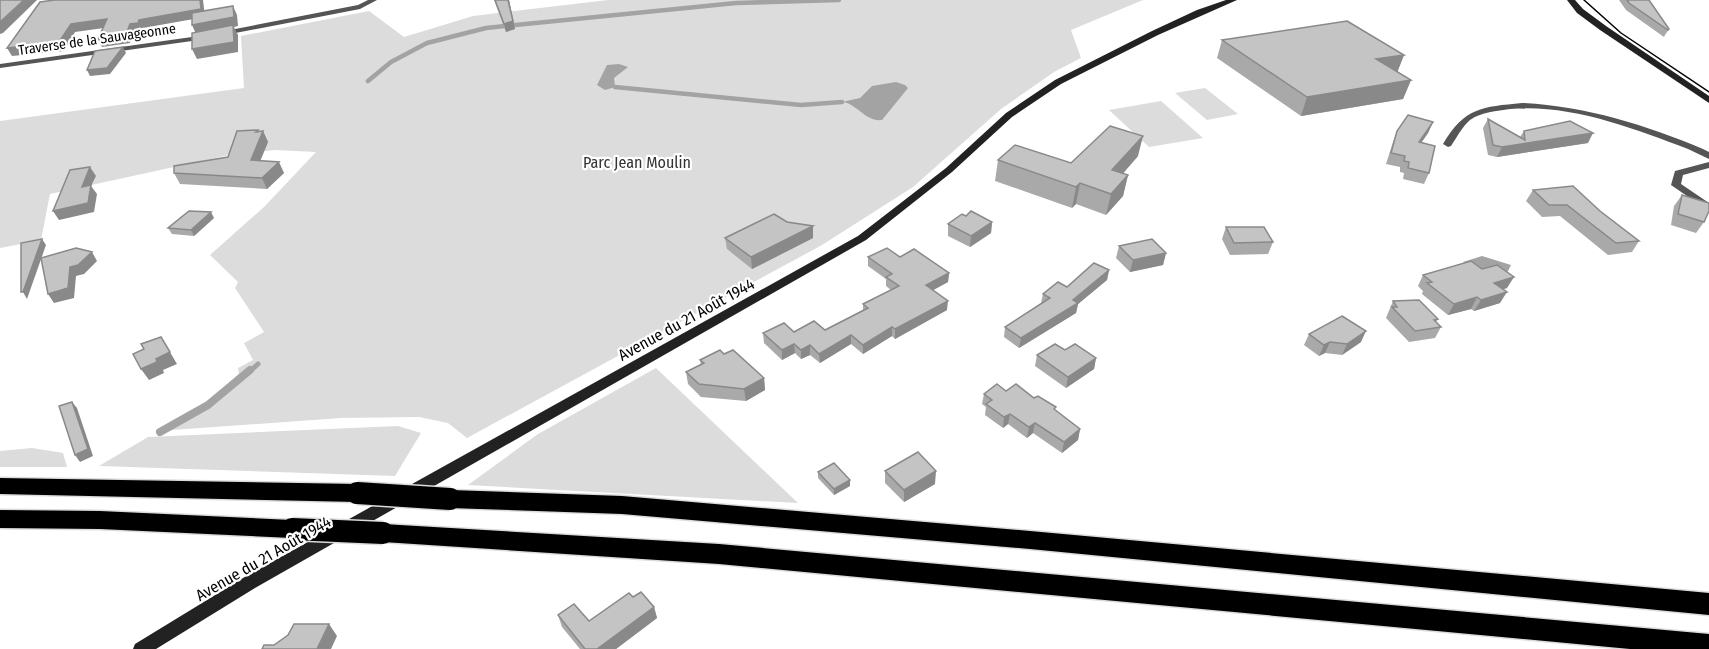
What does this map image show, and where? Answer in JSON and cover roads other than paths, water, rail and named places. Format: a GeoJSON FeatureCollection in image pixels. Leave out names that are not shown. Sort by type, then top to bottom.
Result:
{"type":"FeatureCollection","features":[{"type":"Feature","properties":{"kind":"highway"},"geometry":{"type":"LineString","coordinates":[[0,486],[357,493],[450,500],[622,505],[1030,540],[1709,604]]}},
{"type":"Feature","properties":{"kind":"highway"},"geometry":{"type":"LineString","coordinates":[[0,519],[100,520],[383,533],[719,554],[1709,645]]}},
{"type":"Feature","properties":{"kind":"main road","name":"Avenue du 21 Août 1944"},"geometry":{"type":"LineString","coordinates":[[141,649],[249,583],[862,238],[949,170],[1009,115],[1071,74],[1200,12],[1233,0]]}},
{"type":"Feature","properties":{"kind":"main road"},"geometry":{"type":"LineString","coordinates":[[1571,0],[1580,11],[1603,28],[1709,100]]}},
{"type":"Feature","properties":{"kind":"street","name":"Traverse de la Sauvageonne"},"geometry":{"type":"LineString","coordinates":[[0,66],[199,38],[360,7],[373,0]]}},
{"type":"Feature","properties":{"kind":"street"},"geometry":{"type":"LineString","coordinates":[[1448,144],[1460,125],[1474,114],[1533,106],[1563,108],[1626,124],[1709,156]]}},
{"type":"Feature","properties":{"kind":"street"},"geometry":{"type":"LineString","coordinates":[[1709,165],[1678,173],[1676,185],[1709,208]]}},
{"type":"Feature","properties":{"kind":"waterway"},"geometry":{"type":"LineString","coordinates":[[368,81],[391,62],[427,43],[486,28],[736,3],[839,0]]}},
{"type":"Feature","properties":{"kind":"waterway"},"geometry":{"type":"LineString","coordinates":[[615,87],[801,105],[842,102]]}},
{"type":"Feature","properties":{"kind":"waterway"},"geometry":{"type":"LineString","coordinates":[[249,372],[258,364]]}},
{"type":"Feature","properties":{"kind":"waterway"},"geometry":{"type":"LineString","coordinates":[[160,432],[208,405],[250,370]]}},
{"type":"Feature","properties":{"kind":"tram line"},"geometry":{"type":"LineString","coordinates":[[1584,0],[1621,33],[1709,92]]}},
{"type":"Feature","properties":{"kind":"park label","name":"Parc Jean Moulin"},"geometry":{"type":"Point","coordinates":[637,162]}}]}
